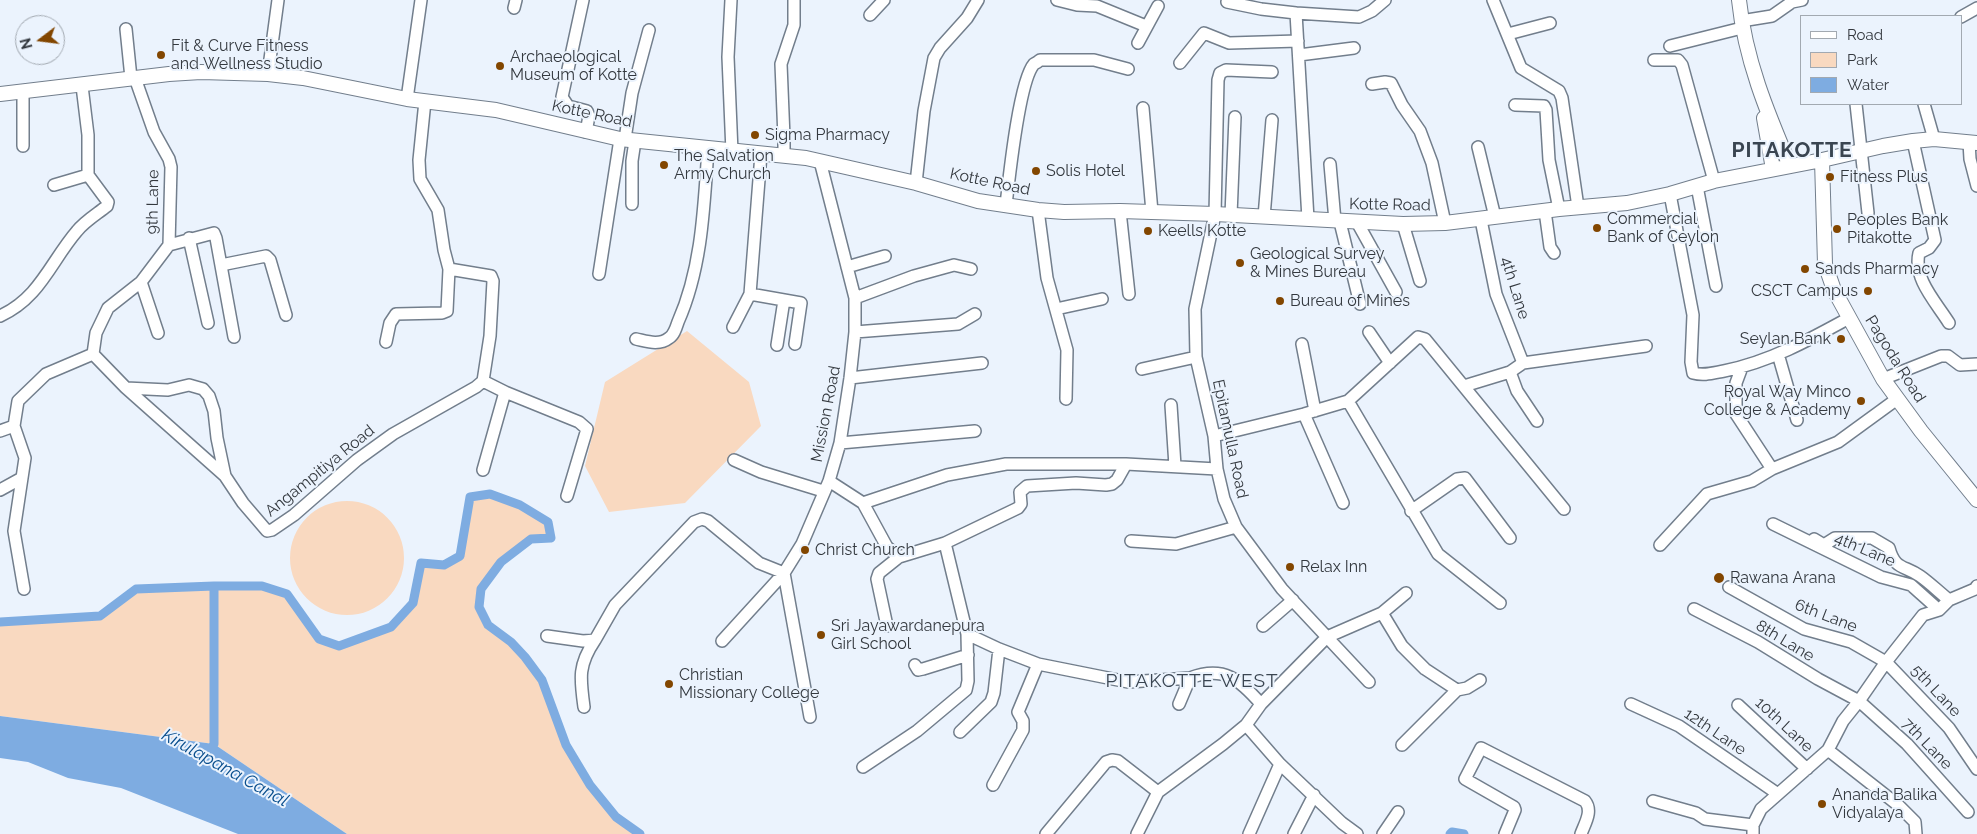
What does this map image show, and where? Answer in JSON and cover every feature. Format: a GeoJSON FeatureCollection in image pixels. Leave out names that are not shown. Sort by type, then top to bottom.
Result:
{"type":"FeatureCollection","features":[{"type":"Feature","properties":{"kind":"main road"},"geometry":{"type":"LineString","coordinates":[[1739,0],[1742,25],[1760,93],[1773,169]]}},
{"type":"Feature","properties":{"kind":"main road","name":"Kotte Road"},"geometry":{"type":"LineString","coordinates":[[0,94],[201,72],[268,74],[303,78],[407,99],[496,110],[627,140],[732,152],[784,155],[820,161],[916,183],[978,200],[1038,210],[1215,214],[1402,224],[1481,220],[1552,210],[1627,203],[1670,194],[1714,181],[1861,151],[1934,140],[1973,143]]}},
{"type":"Feature","properties":{"kind":"main road"},"geometry":{"type":"LineString","coordinates":[[1760,93],[1790,166]]}},
{"type":"Feature","properties":{"kind":"main road","name":"Pagoda Road"},"geometry":{"type":"LineString","coordinates":[[1822,160],[1825,264],[1834,290],[1883,379],[1921,431],[1977,500]]}},
{"type":"Feature","properties":{"kind":"street"},"geometry":{"type":"LineString","coordinates":[[268,74],[278,0]]}},
{"type":"Feature","properties":{"kind":"street"},"geometry":{"type":"LineString","coordinates":[[407,99],[421,0]]}},
{"type":"Feature","properties":{"kind":"street"},"geometry":{"type":"LineString","coordinates":[[583,0],[562,97],[568,106],[587,111],[589,116],[586,132]]}},
{"type":"Feature","properties":{"kind":"street"},"geometry":{"type":"LineString","coordinates":[[731,0],[728,57],[732,152]]}},
{"type":"Feature","properties":{"kind":"street"},"geometry":{"type":"LineString","coordinates":[[784,155],[781,64],[794,25],[794,0]]}},
{"type":"Feature","properties":{"kind":"street"},"geometry":{"type":"LineString","coordinates":[[870,15],[884,0]]}},
{"type":"Feature","properties":{"kind":"street"},"geometry":{"type":"LineString","coordinates":[[916,183],[924,111],[934,58],[940,48],[967,18],[978,0]]}},
{"type":"Feature","properties":{"kind":"street"},"geometry":{"type":"LineString","coordinates":[[1057,0],[1077,5],[1098,3],[1146,26]]}},
{"type":"Feature","properties":{"kind":"street"},"geometry":{"type":"LineString","coordinates":[[1227,2],[1261,9],[1296,13],[1359,17],[1372,11],[1385,0]]}},
{"type":"Feature","properties":{"kind":"street"},"geometry":{"type":"LineString","coordinates":[[1492,0],[1521,68],[1559,91],[1562,98],[1578,207]]}},
{"type":"Feature","properties":{"kind":"street"},"geometry":{"type":"LineString","coordinates":[[1670,46],[1772,16],[1792,2],[1802,0]]}},
{"type":"Feature","properties":{"kind":"street"},"geometry":{"type":"LineString","coordinates":[[1138,43],[1158,6]]}},
{"type":"Feature","properties":{"kind":"street"},"geometry":{"type":"LineString","coordinates":[[1962,16],[1977,8]]}},
{"type":"Feature","properties":{"kind":"street"},"geometry":{"type":"LineString","coordinates":[[1296,13],[1308,219]]}},
{"type":"Feature","properties":{"kind":"street"},"geometry":{"type":"LineString","coordinates":[[1508,34],[1550,23]]}},
{"type":"Feature","properties":{"kind":"street","name":"9th Lane"},"geometry":{"type":"LineString","coordinates":[[93,354],[96,333],[108,308],[141,282],[169,245],[171,166],[154,132],[133,78],[126,29]]}},
{"type":"Feature","properties":{"kind":"street"},"geometry":{"type":"LineString","coordinates":[[600,274],[627,140],[632,93],[649,30]]}},
{"type":"Feature","properties":{"kind":"street"},"geometry":{"type":"LineString","coordinates":[[1180,62],[1204,33],[1229,43],[1298,41]]}},
{"type":"Feature","properties":{"kind":"street"},"geometry":{"type":"LineString","coordinates":[[1299,56],[1354,48]]}},
{"type":"Feature","properties":{"kind":"street"},"geometry":{"type":"LineString","coordinates":[[1006,205],[1013,145],[1024,87],[1033,65],[1040,60],[1094,60],[1128,68]]}},
{"type":"Feature","properties":{"kind":"street"},"geometry":{"type":"LineString","coordinates":[[1654,60],[1678,60],[1682,65],[1714,181]]}},
{"type":"Feature","properties":{"kind":"street","name":"Epitamulla Road"},"geometry":{"type":"LineString","coordinates":[[1272,72],[1226,70],[1220,73],[1218,80],[1215,214],[1195,309],[1196,357],[1214,436],[1217,469],[1224,499],[1236,527],[1282,589],[1369,682]]}},
{"type":"Feature","properties":{"kind":"street"},"geometry":{"type":"LineString","coordinates":[[1372,84],[1391,83],[1420,131],[1432,163],[1445,223]]}},
{"type":"Feature","properties":{"kind":"street"},"geometry":{"type":"LineString","coordinates":[[0,316],[19,304],[43,282],[78,230],[107,206],[108,202],[88,175],[88,135],[82,86]]}},
{"type":"Feature","properties":{"kind":"street"},"geometry":{"type":"LineString","coordinates":[[23,92],[23,146]]}},
{"type":"Feature","properties":{"kind":"street"},"geometry":{"type":"LineString","coordinates":[[386,342],[390,322],[396,314],[442,313],[447,311],[449,269],[438,210],[420,179],[419,160],[425,101]]}},
{"type":"Feature","properties":{"kind":"street"},"geometry":{"type":"LineString","coordinates":[[1514,104],[1544,106],[1546,110],[1552,210],[1550,247],[1554,253]]}},
{"type":"Feature","properties":{"kind":"street"},"geometry":{"type":"LineString","coordinates":[[1856,105],[1868,213]]}},
{"type":"Feature","properties":{"kind":"street"},"geometry":{"type":"LineString","coordinates":[[1924,105],[1934,140]]}},
{"type":"Feature","properties":{"kind":"street"},"geometry":{"type":"LineString","coordinates":[[1143,108],[1152,212]]}},
{"type":"Feature","properties":{"kind":"street"},"geometry":{"type":"LineString","coordinates":[[1230,215],[1235,118]]}},
{"type":"Feature","properties":{"kind":"street"},"geometry":{"type":"LineString","coordinates":[[1264,218],[1272,120]]}},
{"type":"Feature","properties":{"kind":"street"},"geometry":{"type":"LineString","coordinates":[[627,140],[632,161],[632,204]]}},
{"type":"Feature","properties":{"kind":"street"},"geometry":{"type":"LineString","coordinates":[[1913,142],[1936,240],[1930,248],[1919,253],[1917,263],[1922,280],[1949,323]]}},
{"type":"Feature","properties":{"kind":"street"},"geometry":{"type":"LineString","coordinates":[[1973,143],[1970,159],[1977,186]]}},
{"type":"Feature","properties":{"kind":"street"},"geometry":{"type":"LineString","coordinates":[[1478,147],[1495,217]]}},
{"type":"Feature","properties":{"kind":"street"},"geometry":{"type":"LineString","coordinates":[[636,338],[657,343],[667,340],[673,335],[683,311],[694,271],[702,229],[708,148]]}},
{"type":"Feature","properties":{"kind":"street"},"geometry":{"type":"LineString","coordinates":[[733,327],[750,294],[761,154]]}},
{"type":"Feature","properties":{"kind":"street","name":"Mission Road"},"geometry":{"type":"LineString","coordinates":[[722,642],[784,573],[802,544],[823,491],[829,481],[840,443],[850,378],[855,298],[820,161]]}},
{"type":"Feature","properties":{"kind":"street"},"geometry":{"type":"LineString","coordinates":[[1330,164],[1338,221],[1360,304]]}},
{"type":"Feature","properties":{"kind":"street"},"geometry":{"type":"LineString","coordinates":[[54,185],[88,175]]}},
{"type":"Feature","properties":{"kind":"street"},"geometry":{"type":"LineString","coordinates":[[1696,186],[1716,286]]}},
{"type":"Feature","properties":{"kind":"street"},"geometry":{"type":"LineString","coordinates":[[1670,194],[1693,315],[1691,362],[1693,373],[1701,376],[1742,367],[1801,345],[1849,318]]}},
{"type":"Feature","properties":{"kind":"street"},"geometry":{"type":"LineString","coordinates":[[1038,210],[1047,278],[1066,350],[1066,399]]}},
{"type":"Feature","properties":{"kind":"street"},"geometry":{"type":"LineString","coordinates":[[1120,211],[1129,294]]}},
{"type":"Feature","properties":{"kind":"street","name":"4th Lane"},"geometry":{"type":"LineString","coordinates":[[1481,220],[1496,294],[1524,363]]}},
{"type":"Feature","properties":{"kind":"street"},"geometry":{"type":"LineString","coordinates":[[1357,222],[1396,292]]}},
{"type":"Feature","properties":{"kind":"street"},"geometry":{"type":"LineString","coordinates":[[1402,224],[1420,281]]}},
{"type":"Feature","properties":{"kind":"street"},"geometry":{"type":"LineString","coordinates":[[169,245],[189,238],[214,233],[234,337]]}},
{"type":"Feature","properties":{"kind":"street"},"geometry":{"type":"LineString","coordinates":[[189,238],[208,323]]}},
{"type":"Feature","properties":{"kind":"street"},"geometry":{"type":"LineString","coordinates":[[221,265],[266,256],[270,260],[286,315]]}},
{"type":"Feature","properties":{"kind":"street"},"geometry":{"type":"LineString","coordinates":[[847,267],[885,256]]}},
{"type":"Feature","properties":{"kind":"street"},"geometry":{"type":"LineString","coordinates":[[855,298],[914,276],[954,265],[971,269]]}},
{"type":"Feature","properties":{"kind":"street"},"geometry":{"type":"LineString","coordinates":[[449,269],[491,276],[492,278],[490,336],[483,381],[505,392],[580,422],[587,430],[568,496]]}},
{"type":"Feature","properties":{"kind":"street"},"geometry":{"type":"LineString","coordinates":[[141,282],[158,333]]}},
{"type":"Feature","properties":{"kind":"street"},"geometry":{"type":"LineString","coordinates":[[750,294],[801,303],[795,344]]}},
{"type":"Feature","properties":{"kind":"street"},"geometry":{"type":"LineString","coordinates":[[1056,309],[1102,299]]}},
{"type":"Feature","properties":{"kind":"street"},"geometry":{"type":"LineString","coordinates":[[777,345],[784,300]]}},
{"type":"Feature","properties":{"kind":"street"},"geometry":{"type":"LineString","coordinates":[[854,332],[958,324],[975,314]]}},
{"type":"Feature","properties":{"kind":"street"},"geometry":{"type":"LineString","coordinates":[[1369,332],[1390,363]]}},
{"type":"Feature","properties":{"kind":"street"},"geometry":{"type":"LineString","coordinates":[[1214,436],[1309,413],[1348,401],[1418,337],[1425,338],[1564,509]]}},
{"type":"Feature","properties":{"kind":"street"},"geometry":{"type":"LineString","coordinates":[[1302,344],[1309,413],[1343,503]]}},
{"type":"Feature","properties":{"kind":"street"},"geometry":{"type":"LineString","coordinates":[[1464,386],[1510,372],[1524,363],[1646,346]]}},
{"type":"Feature","properties":{"kind":"street"},"geometry":{"type":"LineString","coordinates":[[24,589],[14,531],[24,458],[14,426],[18,401],[46,374],[93,354],[126,388],[225,476]]}},
{"type":"Feature","properties":{"kind":"street"},"geometry":{"type":"LineString","coordinates":[[1778,354],[1797,420]]}},
{"type":"Feature","properties":{"kind":"street"},"geometry":{"type":"LineString","coordinates":[[1883,379],[1941,356],[1948,356],[1960,365],[1977,364]]}},
{"type":"Feature","properties":{"kind":"street"},"geometry":{"type":"LineString","coordinates":[[1142,368],[1196,357]]}},
{"type":"Feature","properties":{"kind":"street"},"geometry":{"type":"LineString","coordinates":[[850,378],[982,363]]}},
{"type":"Feature","properties":{"kind":"street"},"geometry":{"type":"LineString","coordinates":[[1742,367],[1736,383],[1736,414],[1772,469]]}},
{"type":"Feature","properties":{"kind":"street"},"geometry":{"type":"LineString","coordinates":[[1510,372],[1517,391],[1537,421]]}},
{"type":"Feature","properties":{"kind":"street","name":"Angampitiya Road"},"geometry":{"type":"LineString","coordinates":[[225,476],[243,503],[267,531],[272,530],[294,515],[357,460],[392,434],[476,387],[483,381]]}},
{"type":"Feature","properties":{"kind":"street"},"geometry":{"type":"LineString","coordinates":[[126,388],[168,390],[189,385],[203,388],[209,396],[214,412],[225,476]]}},
{"type":"Feature","properties":{"kind":"street"},"geometry":{"type":"LineString","coordinates":[[483,470],[505,392]]}},
{"type":"Feature","properties":{"kind":"street"},"geometry":{"type":"LineString","coordinates":[[1660,545],[1707,494],[1752,481],[1772,469],[1838,442],[1897,399]]}},
{"type":"Feature","properties":{"kind":"street"},"geometry":{"type":"LineString","coordinates":[[1348,401],[1438,554],[1500,603]]}},
{"type":"Feature","properties":{"kind":"street"},"geometry":{"type":"LineString","coordinates":[[1171,405],[1175,466]]}},
{"type":"Feature","properties":{"kind":"street"},"geometry":{"type":"LineString","coordinates":[[0,431],[14,426]]}},
{"type":"Feature","properties":{"kind":"street"},"geometry":{"type":"LineString","coordinates":[[840,443],[975,431]]}},
{"type":"Feature","properties":{"kind":"street"},"geometry":{"type":"LineString","coordinates":[[734,460],[761,472],[823,491]]}},
{"type":"Feature","properties":{"kind":"street"},"geometry":{"type":"LineString","coordinates":[[863,503],[947,475],[1006,464],[1126,464],[1217,469]]}},
{"type":"Feature","properties":{"kind":"street"},"geometry":{"type":"LineString","coordinates":[[887,626],[877,579],[879,572],[899,557],[944,543],[1018,508],[1022,504],[1020,492],[1027,486],[1076,483],[1106,486],[1117,480],[1126,464]]}},
{"type":"Feature","properties":{"kind":"street"},"geometry":{"type":"LineString","coordinates":[[1411,511],[1457,479],[1465,478],[1510,538]]}},
{"type":"Feature","properties":{"kind":"street"},"geometry":{"type":"LineString","coordinates":[[0,490],[20,480]]}},
{"type":"Feature","properties":{"kind":"street"},"geometry":{"type":"LineString","coordinates":[[829,481],[863,503],[887,547],[899,557]]}},
{"type":"Feature","properties":{"kind":"street"},"geometry":{"type":"LineString","coordinates":[[584,707],[581,681],[584,656],[615,605],[694,522],[702,519],[708,521],[759,563],[784,573],[810,717]]}},
{"type":"Feature","properties":{"kind":"street","name":"4th Lane"},"geometry":{"type":"LineString","coordinates":[[1773,524],[1881,577],[1911,585],[1939,610]]}},
{"type":"Feature","properties":{"kind":"street"},"geometry":{"type":"LineString","coordinates":[[1132,541],[1176,544],[1236,527]]}},
{"type":"Feature","properties":{"kind":"street"},"geometry":{"type":"LineString","coordinates":[[1800,530],[1824,545],[1835,538],[1872,538],[1889,548],[1892,559],[1902,568],[1919,575],[1949,600]]}},
{"type":"Feature","properties":{"kind":"street"},"geometry":{"type":"LineString","coordinates":[[863,767],[917,731],[966,690],[968,681],[967,634],[944,543]]}},
{"type":"Feature","properties":{"kind":"street"},"geometry":{"type":"LineString","coordinates":[[1653,801],[1696,812],[1705,819],[1753,829],[1761,808],[1828,750],[1843,721],[1923,615],[1939,610],[1949,600],[1975,589],[1977,586]]}},
{"type":"Feature","properties":{"kind":"street","name":"6th Lane"},"geometry":{"type":"LineString","coordinates":[[1729,587],[1804,629],[1851,642],[1886,662]]}},
{"type":"Feature","properties":{"kind":"street"},"geometry":{"type":"LineString","coordinates":[[1137,834],[1158,792],[1246,725],[1261,704],[1327,637],[1382,613],[1406,593]]}},
{"type":"Feature","properties":{"kind":"street"},"geometry":{"type":"LineString","coordinates":[[1263,626],[1293,600]]}},
{"type":"Feature","properties":{"kind":"street","name":"8th Lane"},"geometry":{"type":"LineString","coordinates":[[1694,609],[1758,642],[1818,679],[1859,701]]}},
{"type":"Feature","properties":{"kind":"street"},"geometry":{"type":"LineString","coordinates":[[1382,613],[1402,646],[1425,670],[1458,690]]}},
{"type":"Feature","properties":{"kind":"street"},"geometry":{"type":"LineString","coordinates":[[967,634],[1038,664],[1128,682],[1190,678],[1218,673],[1232,676],[1244,685],[1261,704]]}},
{"type":"Feature","properties":{"kind":"street"},"geometry":{"type":"LineString","coordinates":[[547,636],[582,641],[594,640]]}},
{"type":"Feature","properties":{"kind":"street"},"geometry":{"type":"LineString","coordinates":[[960,732],[991,702],[994,693],[999,649]]}},
{"type":"Feature","properties":{"kind":"street"},"geometry":{"type":"LineString","coordinates":[[915,665],[918,670],[923,669],[968,654]]}},
{"type":"Feature","properties":{"kind":"street","name":"5th Lane"},"geometry":{"type":"LineString","coordinates":[[1886,662],[1949,728],[1977,769]]}},
{"type":"Feature","properties":{"kind":"street"},"geometry":{"type":"LineString","coordinates":[[992,785],[1023,730],[1023,721],[1018,712],[1038,664]]}},
{"type":"Feature","properties":{"kind":"street"},"geometry":{"type":"LineString","coordinates":[[1179,704],[1190,678]]}},
{"type":"Feature","properties":{"kind":"street"},"geometry":{"type":"LineString","coordinates":[[1402,746],[1458,690],[1467,688],[1480,680]]}},
{"type":"Feature","properties":{"kind":"street","name":"7th Lane"},"geometry":{"type":"LineString","coordinates":[[1859,701],[1906,744],[1968,812]]}},
{"type":"Feature","properties":{"kind":"street","name":"12th Lane"},"geometry":{"type":"LineString","coordinates":[[1631,704],[1679,726],[1778,794]]}},
{"type":"Feature","properties":{"kind":"street","name":"10th Lane"},"geometry":{"type":"LineString","coordinates":[[1738,705],[1807,769]]}},
{"type":"Feature","properties":{"kind":"street"},"geometry":{"type":"LineString","coordinates":[[1246,725],[1280,764],[1342,823],[1357,834]]}},
{"type":"Feature","properties":{"kind":"street"},"geometry":{"type":"LineString","coordinates":[[1505,834],[1515,810],[1514,807],[1465,779],[1481,748],[1585,800],[1589,806],[1589,812],[1581,834]]}},
{"type":"Feature","properties":{"kind":"street"},"geometry":{"type":"LineString","coordinates":[[1828,750],[1898,805],[1915,822],[1916,834]]}},
{"type":"Feature","properties":{"kind":"street"},"geometry":{"type":"LineString","coordinates":[[1046,834],[1106,762],[1118,760],[1158,792]]}},
{"type":"Feature","properties":{"kind":"street"},"geometry":{"type":"LineString","coordinates":[[1249,834],[1280,764]]}},
{"type":"Feature","properties":{"kind":"street"},"geometry":{"type":"LineString","coordinates":[[1294,834],[1314,795]]}},
{"type":"Feature","properties":{"kind":"street"},"geometry":{"type":"LineString","coordinates":[[1383,834],[1398,812]]}},
{"type":"Feature","properties":{"kind":"street"},"geometry":{"type":"LineString","coordinates":[[1337,834],[1342,823]]}},
{"type":"Feature","properties":{"kind":"green space"},"geometry":{"type":"Polygon","coordinates":[[[687,331],[749,382],[761,426],[685,503],[609,512],[585,466],[605,382],[687,331]]]}},
{"type":"Feature","properties":{"kind":"green space"},"geometry":{"type":"Polygon","coordinates":[[[490,494],[520,505],[548,522],[551,538],[531,539],[501,562],[481,589],[479,607],[488,625],[511,642],[542,680],[566,745],[590,785],[616,817],[640,834],[347,834],[214,744],[0,716],[0,622],[100,615],[136,589],[262,586],[287,594],[318,639],[339,646],[391,627],[413,603],[421,563],[444,565],[460,556],[470,497],[490,494]]]}},
{"type":"Feature","properties":{"kind":"green space"},"geometry":{"type":"Polygon","coordinates":[[[347,501],[369,506],[387,518],[399,536],[404,558],[399,580],[387,598],[369,610],[347,615],[325,610],[307,598],[295,580],[290,558],[295,536],[307,518],[325,506],[347,501]]]}},
{"type":"Feature","properties":{"kind":"water","name":"Kirulapana Canal"},"geometry":{"type":"Polygon","coordinates":[[[0,716],[214,744],[347,834],[238,834],[121,788],[68,778],[28,762],[0,758],[0,716]]]}},
{"type":"Feature","properties":{"kind":"waterway"},"geometry":{"type":"LineString","coordinates":[[214,586],[262,586],[287,594],[319,639],[339,646],[391,627],[413,603],[421,563],[444,565],[460,556],[470,497],[490,494],[520,505],[548,522],[551,538],[531,539],[501,562],[481,589],[479,607],[488,625],[511,642],[542,680],[566,745],[590,785],[616,817],[640,834]]}},
{"type":"Feature","properties":{"kind":"waterway","name":"Kirulapana Canal"},"geometry":{"type":"LineString","coordinates":[[0,622],[100,616],[136,589],[214,586],[214,744],[208,754]]}},
{"type":"Feature","properties":{"kind":"waterway"},"geometry":{"type":"LineString","coordinates":[[1450,834],[1452,832],[1464,834]]}},
{"type":"Feature","properties":{"kind":"place","name":"Fit & Curve Fitness and Wellness Studio"},"geometry":{"type":"Point","coordinates":[161,55]}},
{"type":"Feature","properties":{"kind":"place","name":"Archaeological Museum of Kotte"},"geometry":{"type":"Point","coordinates":[500,66]}},
{"type":"Feature","properties":{"kind":"place","name":"Sigma Pharmacy"},"geometry":{"type":"Point","coordinates":[755,135]}},
{"type":"Feature","properties":{"kind":"place","name":"The Salvation Army Church"},"geometry":{"type":"Point","coordinates":[664,165]}},
{"type":"Feature","properties":{"kind":"place","name":"Solis Hotel"},"geometry":{"type":"Point","coordinates":[1036,171]}},
{"type":"Feature","properties":{"kind":"place","name":"Fitness Plus"},"geometry":{"type":"Point","coordinates":[1830,177]}},
{"type":"Feature","properties":{"kind":"place","name":"Commercial Bank of Ceylon"},"geometry":{"type":"Point","coordinates":[1597,228]}},
{"type":"Feature","properties":{"kind":"place","name":"Peoples Bank Pitakotte"},"geometry":{"type":"Point","coordinates":[1837,229]}},
{"type":"Feature","properties":{"kind":"place","name":"Keells Kotte"},"geometry":{"type":"Point","coordinates":[1148,231]}},
{"type":"Feature","properties":{"kind":"place","name":"Geological Survey & Mines Bureau"},"geometry":{"type":"Point","coordinates":[1240,263]}},
{"type":"Feature","properties":{"kind":"place","name":"Sands Pharmacy"},"geometry":{"type":"Point","coordinates":[1805,269]}},
{"type":"Feature","properties":{"kind":"place","name":"CSCT Campus"},"geometry":{"type":"Point","coordinates":[1868,291]}},
{"type":"Feature","properties":{"kind":"place","name":"Bureau of Mines"},"geometry":{"type":"Point","coordinates":[1280,301]}},
{"type":"Feature","properties":{"kind":"place","name":"Seylan Bank"},"geometry":{"type":"Point","coordinates":[1841,339]}},
{"type":"Feature","properties":{"kind":"place","name":"Royal Way Minco College & Academy"},"geometry":{"type":"Point","coordinates":[1861,401]}},
{"type":"Feature","properties":{"kind":"place","name":"Christ Church"},"geometry":{"type":"Point","coordinates":[805,550]}},
{"type":"Feature","properties":{"kind":"place","name":"Relax Inn"},"geometry":{"type":"Point","coordinates":[1290,567]}},
{"type":"Feature","properties":{"kind":"place","name":"Rawana Arana"},"geometry":{"type":"Point","coordinates":[1719,578]}},
{"type":"Feature","properties":{"kind":"place","name":"Sri Jayawardanepura Girl School"},"geometry":{"type":"Point","coordinates":[821,635]}},
{"type":"Feature","properties":{"kind":"place","name":"Christian Missionary College"},"geometry":{"type":"Point","coordinates":[669,684]}},
{"type":"Feature","properties":{"kind":"place","name":"Ananda Balika Vidyalaya"},"geometry":{"type":"Point","coordinates":[1822,804]}},
{"type":"Feature","properties":{"kind":"district","name":"PITAKOTTE"},"geometry":{"type":"Point","coordinates":[1792,151]}},
{"type":"Feature","properties":{"kind":"district","name":"PITAKOTTE WEST"},"geometry":{"type":"Point","coordinates":[1192,681]}}]}
